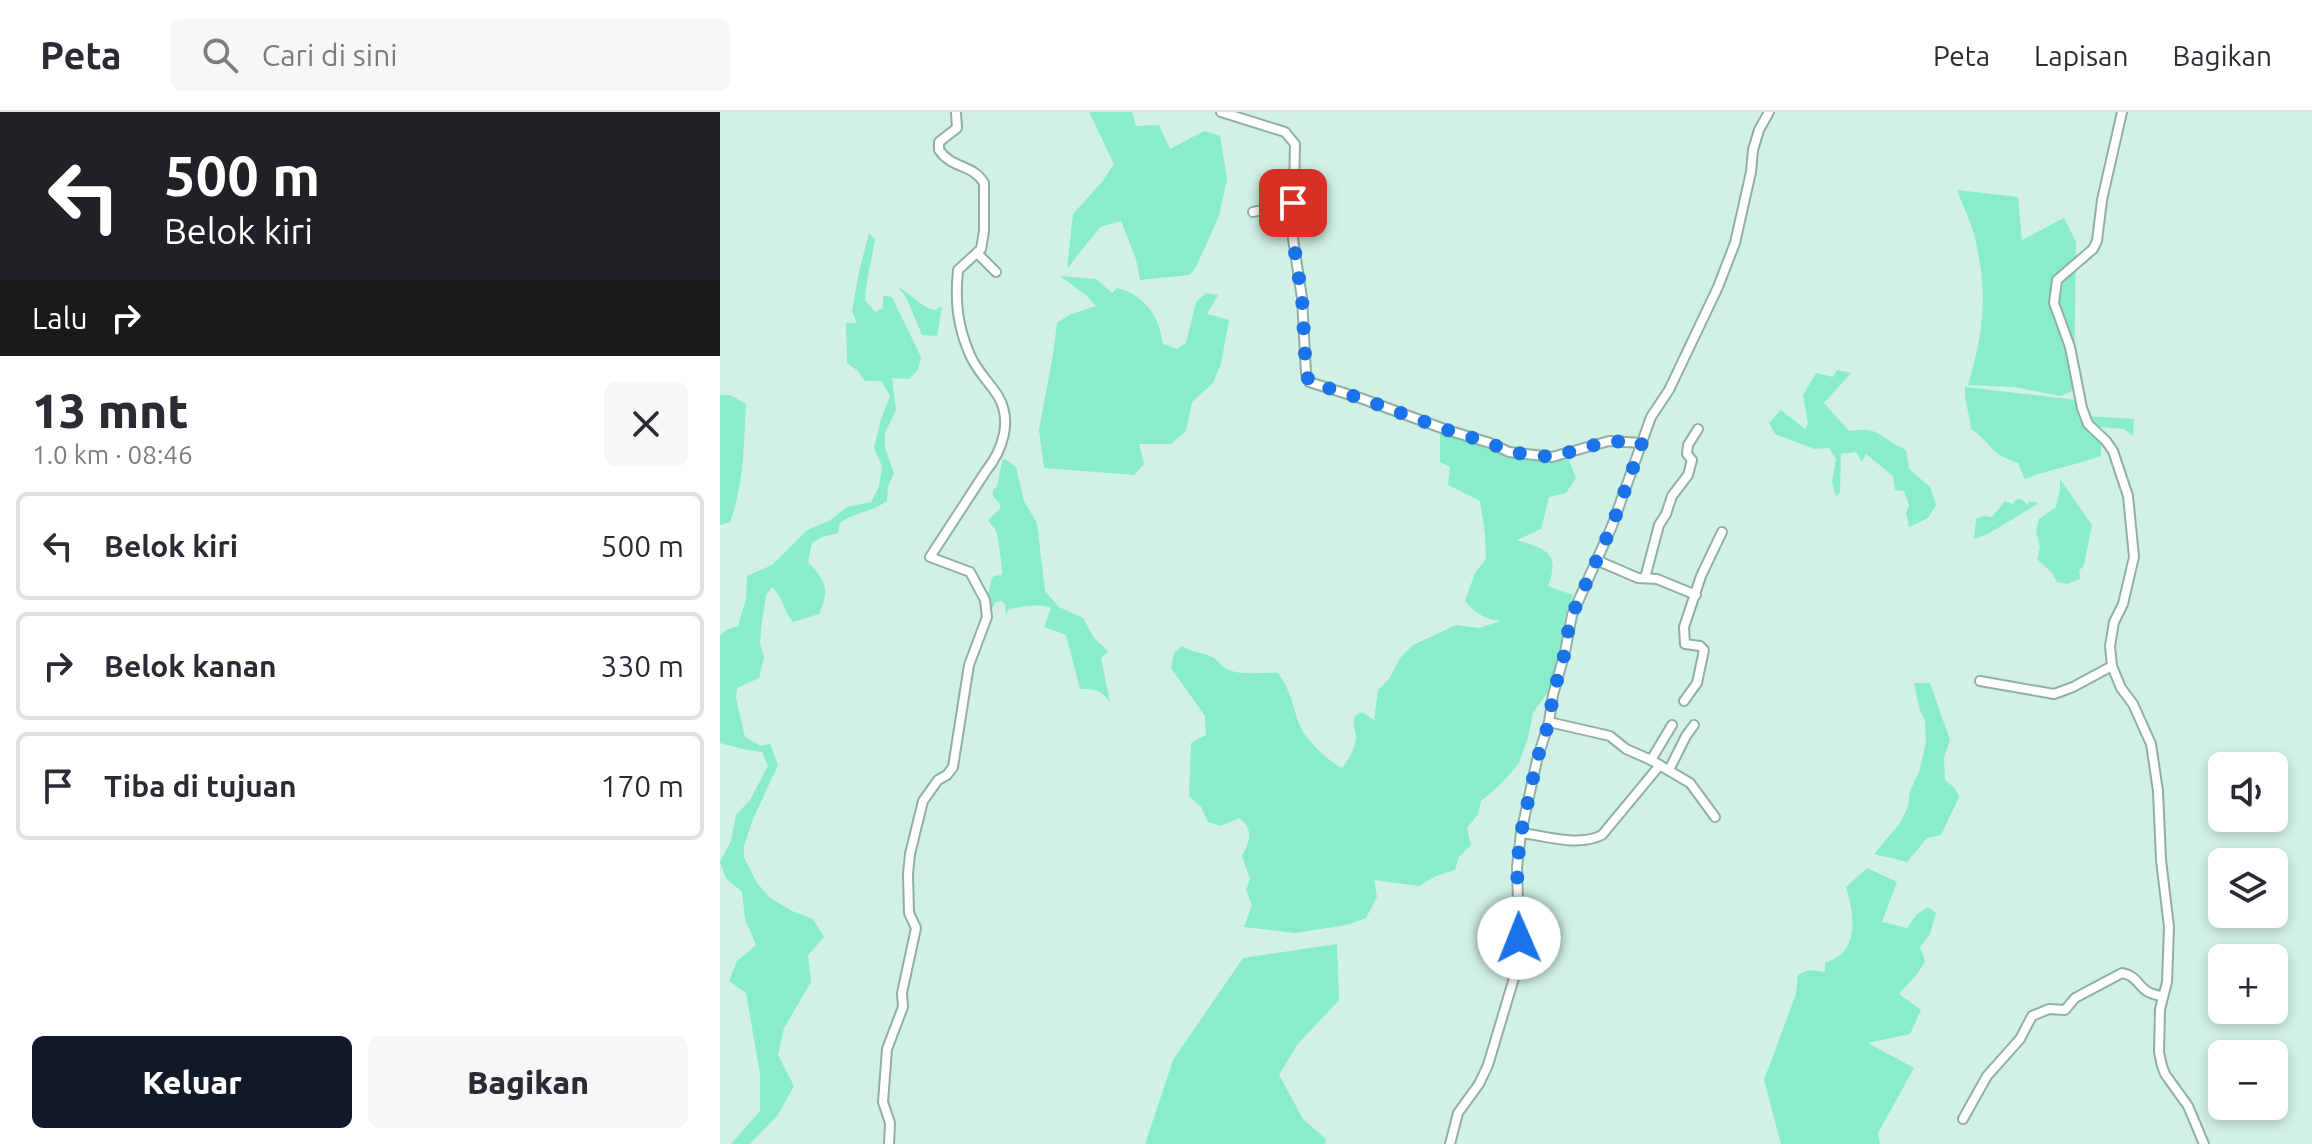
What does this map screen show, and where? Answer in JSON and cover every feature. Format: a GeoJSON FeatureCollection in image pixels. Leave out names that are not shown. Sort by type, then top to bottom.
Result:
{"type":"FeatureCollection","features":[{"type":"Feature","properties":{"kind":"street"},"geometry":{"type":"LineString","coordinates":[[889,1144],[890,1123],[883,1102],[887,1049],[903,1007],[902,993],[916,928],[909,913],[910,854],[923,801],[938,780],[953,767],[969,665],[987,617],[985,600],[970,572],[930,557],[994,462],[1003,441],[1005,417],[999,398],[976,366],[957,315],[958,270],[981,249],[983,240],[984,183],[975,172],[946,160],[939,150],[939,142],[957,128],[956,112]]}},
{"type":"Feature","properties":{"kind":"street"},"geometry":{"type":"LineString","coordinates":[[1221,112],[1278,130],[1291,136],[1295,144],[1293,239],[1309,382],[1509,452],[1552,457],[1609,441],[1642,443]]}},
{"type":"Feature","properties":{"kind":"street"},"geometry":{"type":"LineString","coordinates":[[1450,1144],[1458,1113],[1479,1084],[1488,1065],[1514,978],[1519,938],[1517,867],[1521,833],[1572,615],[1612,526],[1651,417],[1669,390],[1701,325],[1735,243],[1753,150],[1769,112]]}},
{"type":"Feature","properties":{"kind":"street"},"geometry":{"type":"LineString","coordinates":[[2122,112],[2102,200],[2097,241],[2093,249],[2057,280],[2054,303],[2070,347],[2088,424],[2113,451],[2128,496],[2134,557],[2123,604],[2114,622],[2110,646],[2112,666],[2151,744],[2159,802],[2161,860],[2169,927],[2168,971],[2160,1016],[2159,1052],[2165,1074],[2188,1106],[2204,1144]]}},
{"type":"Feature","properties":{"kind":"street"},"geometry":{"type":"LineString","coordinates":[[1253,212],[1293,203]]}},
{"type":"Feature","properties":{"kind":"street"},"geometry":{"type":"LineString","coordinates":[[977,253],[996,272]]}},
{"type":"Feature","properties":{"kind":"street"},"geometry":{"type":"LineString","coordinates":[[1645,578],[1659,525],[1672,496],[1689,472],[1692,460],[1687,455],[1688,447],[1698,429]]}},
{"type":"Feature","properties":{"kind":"street"},"geometry":{"type":"LineString","coordinates":[[1684,701],[1698,680],[1704,650],[1700,646],[1686,645],[1684,630],[1702,573],[1722,532]]}},
{"type":"Feature","properties":{"kind":"street"},"geometry":{"type":"LineString","coordinates":[[1596,560],[1638,578],[1657,579],[1696,595]]}},
{"type":"Feature","properties":{"kind":"street"},"geometry":{"type":"LineString","coordinates":[[1980,681],[2054,694],[2112,666]]}},
{"type":"Feature","properties":{"kind":"street"},"geometry":{"type":"LineString","coordinates":[[1549,722],[1610,736],[1633,753],[1691,784],[1715,817]]}},
{"type":"Feature","properties":{"kind":"street"},"geometry":{"type":"LineString","coordinates":[[1651,760],[1672,725]]}},
{"type":"Feature","properties":{"kind":"street"},"geometry":{"type":"LineString","coordinates":[[1669,770],[1694,725]]}},
{"type":"Feature","properties":{"kind":"street"},"geometry":{"type":"LineString","coordinates":[[1521,833],[1591,841],[1602,835],[1660,765]]}},
{"type":"Feature","properties":{"kind":"street"},"geometry":{"type":"LineString","coordinates":[[1963,1119],[1987,1076],[2020,1039],[2034,1014],[2049,1009],[2065,1010],[2075,998],[2122,973],[2134,978],[2145,992],[2163,996]]}},
{"type":"Feature","properties":{"kind":"green space"},"geometry":{"type":"Polygon","coordinates":[[[1089,112],[1132,112],[1136,126],[1159,125],[1170,149],[1204,131],[1220,136],[1227,179],[1219,216],[1195,269],[1189,275],[1140,280],[1136,259],[1121,221],[1100,227],[1067,269],[1073,214],[1114,164],[1089,112]]]}},
{"type":"Feature","properties":{"kind":"green space"},"geometry":{"type":"Polygon","coordinates":[[[1957,190],[2018,197],[2022,240],[2064,218],[2076,242],[2074,390],[2061,396],[2014,387],[1968,385],[1980,332],[1982,279],[1975,236],[1957,190]]]}},
{"type":"Feature","properties":{"kind":"green space"},"geometry":{"type":"Polygon","coordinates":[[[869,233],[875,240],[865,300],[875,312],[883,308],[883,296],[892,297],[921,357],[918,370],[909,379],[892,378],[896,410],[885,433],[885,448],[894,473],[888,487],[887,501],[846,519],[840,523],[838,533],[812,543],[808,562],[822,580],[825,592],[819,614],[793,622],[772,587],[766,595],[762,622],[760,643],[764,657],[759,678],[737,688],[736,698],[745,737],[761,746],[770,744],[778,765],[753,819],[744,846],[744,857],[757,883],[770,898],[813,919],[824,937],[808,955],[811,982],[784,1028],[778,1055],[794,1086],[778,1115],[750,1144],[731,1144],[760,1111],[760,1074],[746,993],[729,981],[737,961],[756,945],[745,919],[742,892],[726,878],[720,862],[731,841],[736,815],[750,800],[768,766],[762,752],[720,743],[720,635],[738,626],[746,599],[747,576],[772,565],[807,530],[829,521],[847,507],[871,502],[879,487],[882,466],[874,448],[890,396],[881,381],[865,381],[847,363],[846,323],[857,323],[852,311],[869,233]]]}},
{"type":"Feature","properties":{"kind":"green space"},"geometry":{"type":"Polygon","coordinates":[[[1060,276],[1096,279],[1112,293],[1117,288],[1127,291],[1149,308],[1158,324],[1163,344],[1177,349],[1186,343],[1196,302],[1206,293],[1218,295],[1207,314],[1229,320],[1221,364],[1213,383],[1192,402],[1186,431],[1171,444],[1139,444],[1144,464],[1134,475],[1044,468],[1039,430],[1057,323],[1069,315],[1096,306],[1060,276]]]}},
{"type":"Feature","properties":{"kind":"green space"},"geometry":{"type":"Polygon","coordinates":[[[898,287],[926,306],[936,310],[942,307],[937,336],[922,335],[906,297],[898,287]]]}},
{"type":"Feature","properties":{"kind":"green space"},"geometry":{"type":"Polygon","coordinates":[[[1837,370],[1851,373],[1824,403],[1849,431],[1874,432],[1906,450],[1909,469],[1930,487],[1936,505],[1928,518],[1909,527],[1906,513],[1909,505],[1904,491],[1895,490],[1893,476],[1866,454],[1862,462],[1856,452],[1841,454],[1840,492],[1836,497],[1832,482],[1836,459],[1829,448],[1815,449],[1775,434],[1769,423],[1781,410],[1805,429],[1808,424],[1803,395],[1816,373],[1833,377],[1837,370]]]}},
{"type":"Feature","properties":{"kind":"green space"},"geometry":{"type":"Polygon","coordinates":[[[1965,387],[2085,401],[2087,416],[2134,419],[2133,436],[2124,429],[2101,427],[2101,456],[2025,479],[2018,463],[1998,454],[1971,429],[1965,387]]]}},
{"type":"Feature","properties":{"kind":"green space"},"geometry":{"type":"Polygon","coordinates":[[[720,395],[730,395],[746,404],[738,493],[730,522],[720,525],[720,395]]]}},
{"type":"Feature","properties":{"kind":"green space"},"geometry":{"type":"Polygon","coordinates":[[[1440,433],[1524,458],[1569,460],[1576,478],[1566,493],[1549,497],[1541,529],[1517,540],[1548,554],[1553,566],[1548,586],[1573,595],[1565,617],[1556,680],[1533,713],[1519,763],[1481,801],[1478,814],[1467,828],[1471,845],[1459,857],[1455,870],[1419,886],[1374,880],[1377,897],[1366,918],[1347,925],[1295,933],[1244,927],[1252,905],[1246,890],[1250,879],[1242,856],[1249,840],[1249,831],[1239,818],[1221,826],[1208,822],[1201,807],[1189,796],[1191,743],[1206,735],[1205,716],[1171,668],[1174,653],[1182,646],[1212,657],[1233,671],[1278,673],[1305,735],[1342,768],[1355,745],[1355,716],[1362,712],[1374,720],[1378,690],[1413,645],[1456,625],[1479,628],[1501,621],[1481,615],[1465,601],[1475,573],[1486,559],[1485,533],[1480,501],[1448,485],[1450,467],[1440,462],[1440,433]]]}},
{"type":"Feature","properties":{"kind":"green space"},"geometry":{"type":"Polygon","coordinates":[[[1005,459],[1016,467],[1024,501],[1037,523],[1045,591],[1059,607],[1083,618],[1094,638],[1108,651],[1101,658],[1110,702],[1097,691],[1080,689],[1066,635],[1044,627],[1051,608],[1019,607],[1009,609],[1006,615],[1005,604],[1001,601],[995,602],[993,608],[989,605],[992,578],[1002,575],[1002,572],[997,534],[988,520],[1000,509],[993,490],[1005,459]]]}},
{"type":"Feature","properties":{"kind":"green space"},"geometry":{"type":"Polygon","coordinates":[[[2060,479],[2092,525],[2084,565],[2079,571],[2080,579],[2067,584],[2057,582],[2037,559],[2039,519],[2056,507],[2060,479]]]}},
{"type":"Feature","properties":{"kind":"green space"},"geometry":{"type":"Polygon","coordinates":[[[2021,499],[2028,505],[2029,501],[2039,503],[1988,534],[1974,539],[1976,519],[1992,517],[2005,501],[2013,504],[2021,499]]]}},
{"type":"Feature","properties":{"kind":"green space"},"geometry":{"type":"Polygon","coordinates":[[[1914,683],[1930,683],[1950,740],[1944,757],[1945,780],[1955,788],[1959,797],[1941,835],[1927,838],[1907,862],[1874,854],[1900,823],[1908,807],[1910,791],[1919,772],[1926,743],[1925,720],[1914,683]]]}},
{"type":"Feature","properties":{"kind":"green space"},"geometry":{"type":"Polygon","coordinates":[[[1867,868],[1897,882],[1882,922],[1907,928],[1917,914],[1928,907],[1936,913],[1930,934],[1920,947],[1925,961],[1899,994],[1921,1010],[1910,1034],[1868,1043],[1914,1068],[1878,1133],[1880,1144],[1781,1144],[1764,1080],[1796,994],[1798,975],[1809,970],[1825,972],[1825,963],[1837,958],[1850,942],[1852,920],[1846,887],[1867,868]]]}},
{"type":"Feature","properties":{"kind":"green space"},"geometry":{"type":"Polygon","coordinates":[[[1337,944],[1339,1000],[1297,1045],[1279,1075],[1303,1119],[1326,1139],[1325,1144],[1145,1144],[1173,1060],[1243,958],[1337,944]]]}},
{"type":"Feature","properties":{"kind":"route"},"geometry":{"type":"LineString","coordinates":[[1293,203],[1293,239],[1309,382],[1509,452],[1552,457],[1609,441],[1642,443],[1612,526],[1572,615],[1521,833],[1517,867],[1519,938]]}}]}
